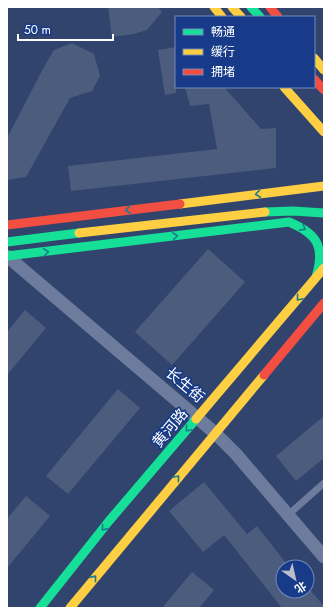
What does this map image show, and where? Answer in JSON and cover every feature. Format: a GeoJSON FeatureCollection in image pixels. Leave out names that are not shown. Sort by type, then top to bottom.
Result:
{"type":"FeatureCollection","features":[{"type":"Feature","properties":{"kind":"main road"},"geometry":{"type":"LineString","coordinates":[[214,7],[221,16]]}},
{"type":"Feature","properties":{"kind":"main road"},"geometry":{"type":"LineString","coordinates":[[232,7],[240,16]]}},
{"type":"Feature","properties":{"kind":"main road"},"geometry":{"type":"LineString","coordinates":[[251,7],[259,16]]}},
{"type":"Feature","properties":{"kind":"main road"},"geometry":{"type":"LineString","coordinates":[[270,7],[277,16]]}},
{"type":"Feature","properties":{"kind":"main road"},"geometry":{"type":"LineString","coordinates":[[315,59],[324,70]]}},
{"type":"Feature","properties":{"kind":"main road"},"geometry":{"type":"LineString","coordinates":[[315,80],[324,90]]}},
{"type":"Feature","properties":{"kind":"main road"},"geometry":{"type":"LineString","coordinates":[[285,88],[324,132]]}},
{"type":"Feature","properties":{"kind":"main road"},"geometry":{"type":"LineString","coordinates":[[7,225],[324,186]]}},
{"type":"Feature","properties":{"kind":"main road"},"geometry":{"type":"LineString","coordinates":[[285,191],[289,222]]}},
{"type":"Feature","properties":{"kind":"main road"},"geometry":{"type":"LineString","coordinates":[[7,242],[259,212],[293,211],[324,213]]}},
{"type":"Feature","properties":{"kind":"main road"},"geometry":{"type":"LineString","coordinates":[[7,256],[289,222],[302,227],[312,234],[319,244],[321,264],[316,277]]}},
{"type":"Feature","properties":{"kind":"main road","name":"黄河路"},"geometry":{"type":"LineString","coordinates":[[40,608],[110,521],[324,268]]}},
{"type":"Feature","properties":{"kind":"main road"},"geometry":{"type":"LineString","coordinates":[[70,608],[324,303]]}},
{"type":"Feature","properties":{"kind":"street","name":"长生街"},"geometry":{"type":"LineString","coordinates":[[7,256],[215,433],[236,454],[324,557]]}},
{"type":"Feature","properties":{"kind":"lane"},"geometry":{"type":"LineString","coordinates":[[288,515],[324,483]]}},
{"type":"Feature","properties":{"kind":"building"},"geometry":{"type":"Polygon","coordinates":[[[108,7],[158,7],[162,12],[147,30],[134,34],[112,37],[108,7]]]}},
{"type":"Feature","properties":{"kind":"building"},"geometry":{"type":"Polygon","coordinates":[[[72,43],[94,54],[100,76],[92,91],[70,98],[26,177],[7,180],[7,138],[54,50],[72,43]]]}},
{"type":"Feature","properties":{"kind":"building"},"geometry":{"type":"Polygon","coordinates":[[[175,47],[176,93],[165,95],[158,50],[175,47]]]}},
{"type":"Feature","properties":{"kind":"building"},"geometry":{"type":"Polygon","coordinates":[[[185,88],[225,88],[261,129],[276,128],[276,168],[71,191],[68,166],[217,149],[209,104],[190,106],[185,88]]]}},
{"type":"Feature","properties":{"kind":"building"},"geometry":{"type":"Polygon","coordinates":[[[208,249],[245,282],[172,365],[135,332],[208,249]]]}},
{"type":"Feature","properties":{"kind":"building"},"geometry":{"type":"Polygon","coordinates":[[[25,310],[46,328],[7,375],[7,332],[25,310]]]}},
{"type":"Feature","properties":{"kind":"building"},"geometry":{"type":"Polygon","coordinates":[[[118,389],[140,408],[68,494],[46,476],[118,389]]]}},
{"type":"Feature","properties":{"kind":"building"},"geometry":{"type":"Polygon","coordinates":[[[324,416],[324,458],[296,481],[276,456],[324,416]]]}},
{"type":"Feature","properties":{"kind":"building"},"geometry":{"type":"Polygon","coordinates":[[[204,482],[247,534],[257,526],[283,559],[275,559],[275,599],[315,599],[315,596],[324,608],[282,608],[224,535],[203,552],[169,511],[204,482]]]}},
{"type":"Feature","properties":{"kind":"building"},"geometry":{"type":"Polygon","coordinates":[[[26,496],[50,516],[7,568],[7,519],[26,496]]]}},
{"type":"Feature","properties":{"kind":"building"},"geometry":{"type":"Polygon","coordinates":[[[192,572],[214,590],[199,608],[162,608],[192,572]]]}},
{"type":"Feature","properties":{"kind":"traffic: fast"},"geometry":{"type":"LineString","coordinates":[[251,7],[259,16]]}},
{"type":"Feature","properties":{"kind":"traffic: fast"},"geometry":{"type":"LineString","coordinates":[[265,212],[293,211],[324,213]]}},
{"type":"Feature","properties":{"kind":"traffic: fast"},"geometry":{"type":"LineString","coordinates":[[7,256],[289,222],[307,231],[317,243],[320,257],[316,277]]}},
{"type":"Feature","properties":{"kind":"traffic: fast"},"geometry":{"type":"LineString","coordinates":[[7,242],[79,233]]}},
{"type":"Feature","properties":{"kind":"traffic: fast"},"geometry":{"type":"LineString","coordinates":[[40,608],[109,521],[196,419]]}},
{"type":"Feature","properties":{"kind":"traffic: slow"},"geometry":{"type":"LineString","coordinates":[[214,7],[221,16]]}},
{"type":"Feature","properties":{"kind":"traffic: slow"},"geometry":{"type":"LineString","coordinates":[[232,7],[240,16]]}},
{"type":"Feature","properties":{"kind":"traffic: slow"},"geometry":{"type":"LineString","coordinates":[[315,59],[324,70]]}},
{"type":"Feature","properties":{"kind":"traffic: slow"},"geometry":{"type":"LineString","coordinates":[[285,88],[324,132]]}},
{"type":"Feature","properties":{"kind":"traffic: slow"},"geometry":{"type":"LineString","coordinates":[[180,204],[324,186]]}},
{"type":"Feature","properties":{"kind":"traffic: slow"},"geometry":{"type":"LineString","coordinates":[[79,233],[265,212]]}},
{"type":"Feature","properties":{"kind":"traffic: slow"},"geometry":{"type":"LineString","coordinates":[[196,419],[324,268]]}},
{"type":"Feature","properties":{"kind":"traffic: slow"},"geometry":{"type":"LineString","coordinates":[[70,608],[264,375]]}},
{"type":"Feature","properties":{"kind":"traffic: jam"},"geometry":{"type":"LineString","coordinates":[[270,7],[277,16]]}},
{"type":"Feature","properties":{"kind":"traffic: jam"},"geometry":{"type":"LineString","coordinates":[[315,80],[324,90]]}},
{"type":"Feature","properties":{"kind":"traffic: jam"},"geometry":{"type":"LineString","coordinates":[[7,225],[180,204]]}},
{"type":"Feature","properties":{"kind":"traffic: jam"},"geometry":{"type":"LineString","coordinates":[[264,375],[324,303]]}}]}
